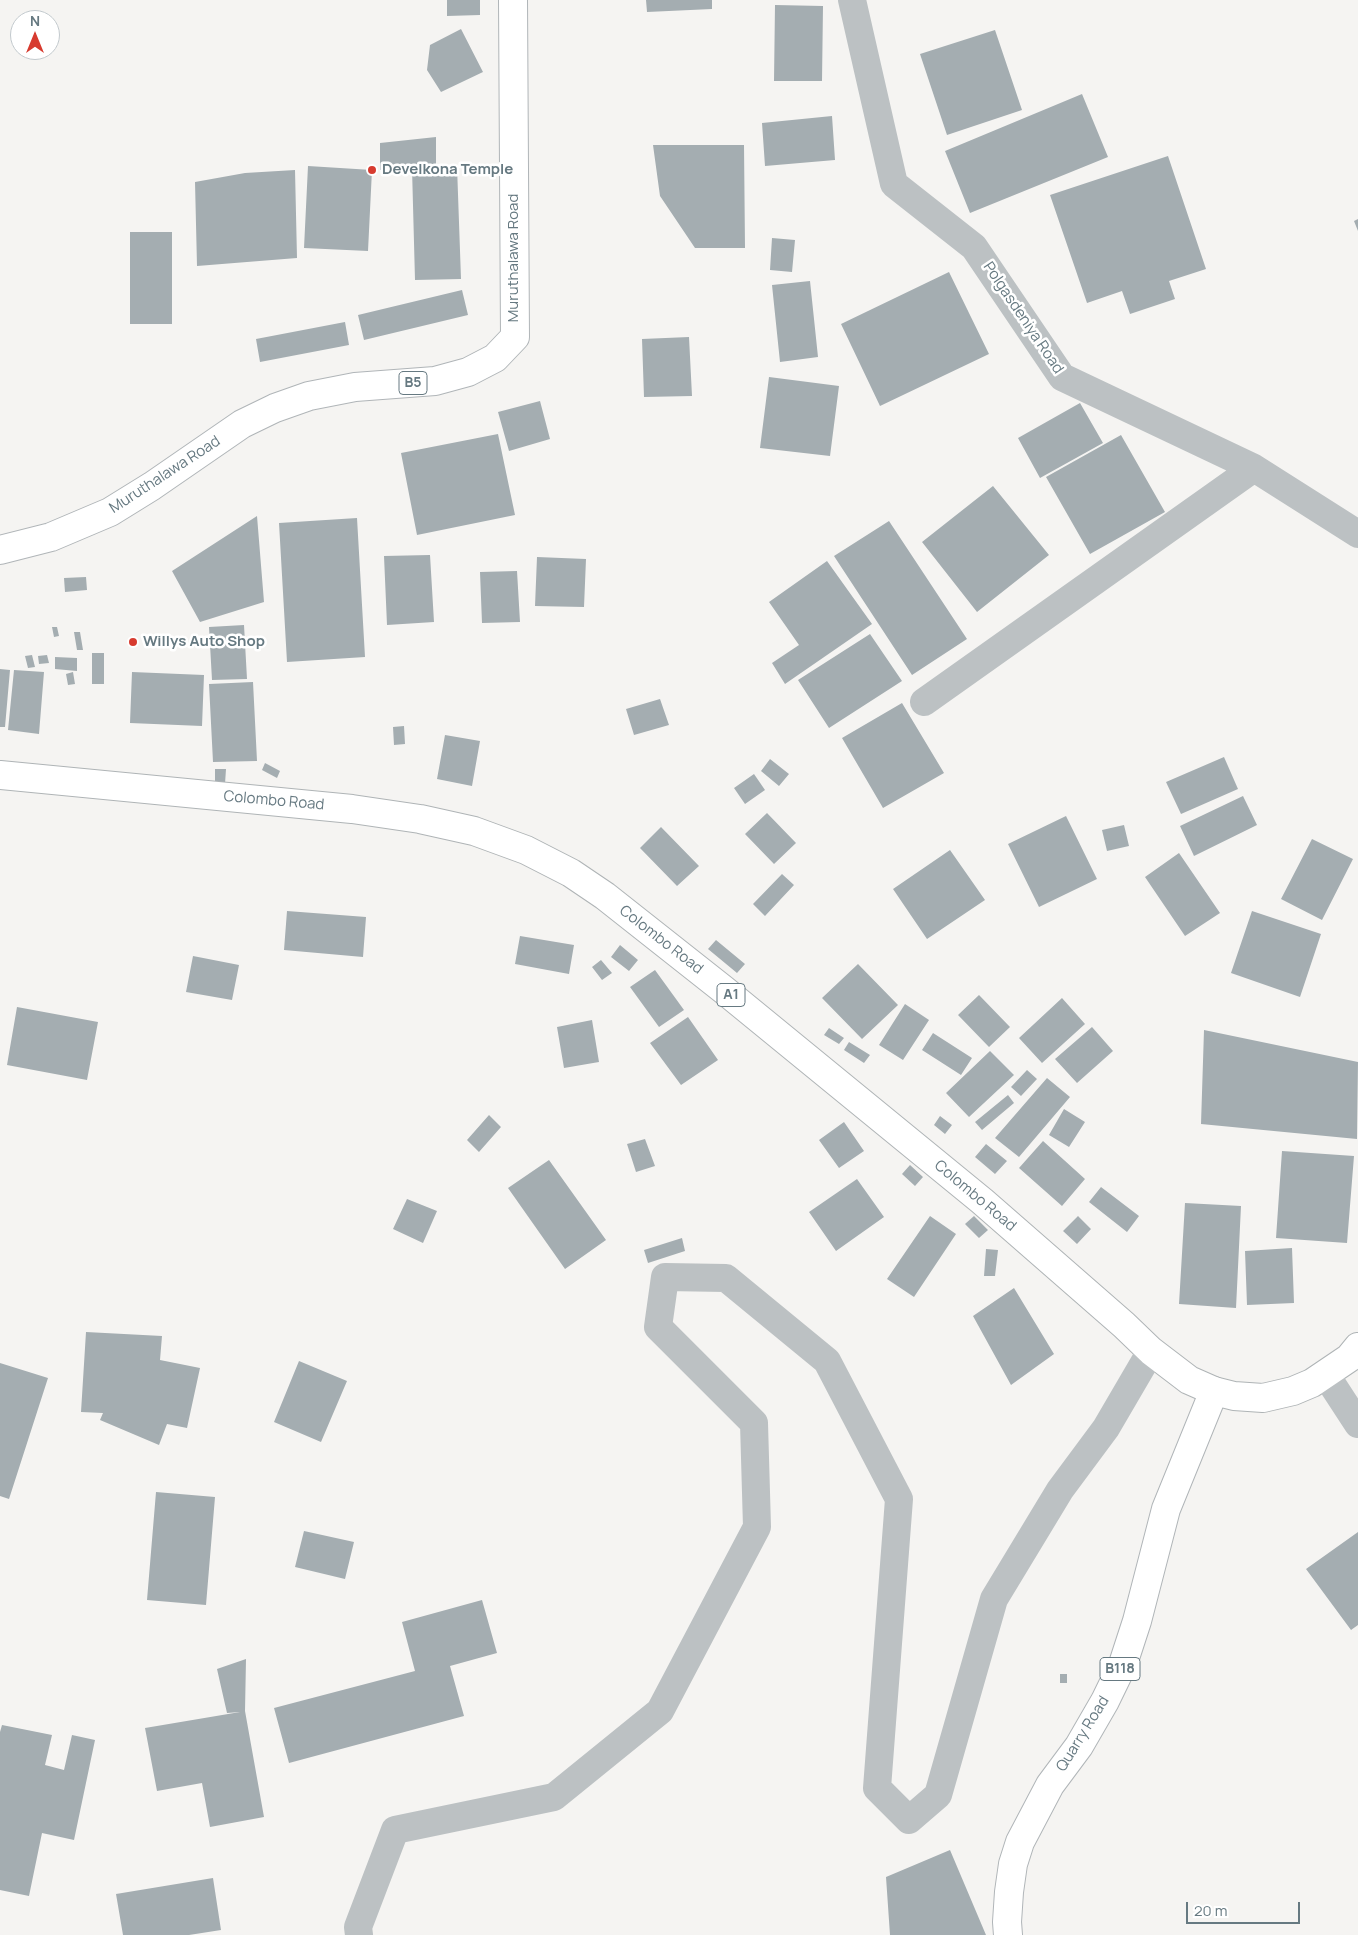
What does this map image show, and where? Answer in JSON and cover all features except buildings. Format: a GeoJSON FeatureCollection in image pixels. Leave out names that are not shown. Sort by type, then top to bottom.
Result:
{"type":"FeatureCollection","features":[{"type":"Feature","properties":{"kind":"main road","name":"Muruthalawa Road"},"geometry":{"type":"LineString","coordinates":[[0,550],[51,537],[110,512],[152,486],[242,424],[275,408],[308,396],[355,388],[435,381],[468,372],[495,358],[515,337],[513,0]]}},
{"type":"Feature","properties":{"kind":"main road","name":"Colombo Road"},"geometry":{"type":"LineString","coordinates":[[0,775],[362,810],[420,819],[474,831],[526,850],[571,873],[606,896],[724,990],[982,1201],[1124,1325],[1151,1351],[1189,1380],[1214,1391],[1234,1396],[1263,1398],[1293,1392],[1312,1383],[1349,1358],[1358,1347]]}},
{"type":"Feature","properties":{"kind":"main road","name":"Quarry Road"},"geometry":{"type":"LineString","coordinates":[[1008,1935],[1009,1892],[1013,1864],[1020,1842],[1050,1785],[1079,1746],[1105,1701],[1123,1664],[1137,1621],[1166,1508],[1214,1391]]}},
{"type":"Feature","properties":{"kind":"street","name":"Polgasdeniya Road"},"geometry":{"type":"LineString","coordinates":[[852,0],[894,184],[974,247],[1062,377],[1254,468],[1358,534]]}},
{"type":"Feature","properties":{"kind":"street"},"geometry":{"type":"LineString","coordinates":[[924,702],[1254,468]]}},
{"type":"Feature","properties":{"kind":"street"},"geometry":{"type":"LineString","coordinates":[[359,1935],[358,1927],[395,1830],[554,1796],[660,1711],[757,1527],[754,1423],[658,1327],[665,1277],[726,1278],[827,1361],[899,1498],[877,1788],[909,1820],[938,1795],[994,1599],[1060,1490],[1106,1428],[1151,1351]]}},
{"type":"Feature","properties":{"kind":"street"},"geometry":{"type":"LineString","coordinates":[[1326,1375],[1358,1424]]}},
{"type":"Feature","properties":{"kind":"place","name":"Develkona Temple"},"geometry":{"type":"Point","coordinates":[372,170]}},
{"type":"Feature","properties":{"kind":"place","name":"Willys Auto Shop"},"geometry":{"type":"Point","coordinates":[133,642]}}]}
